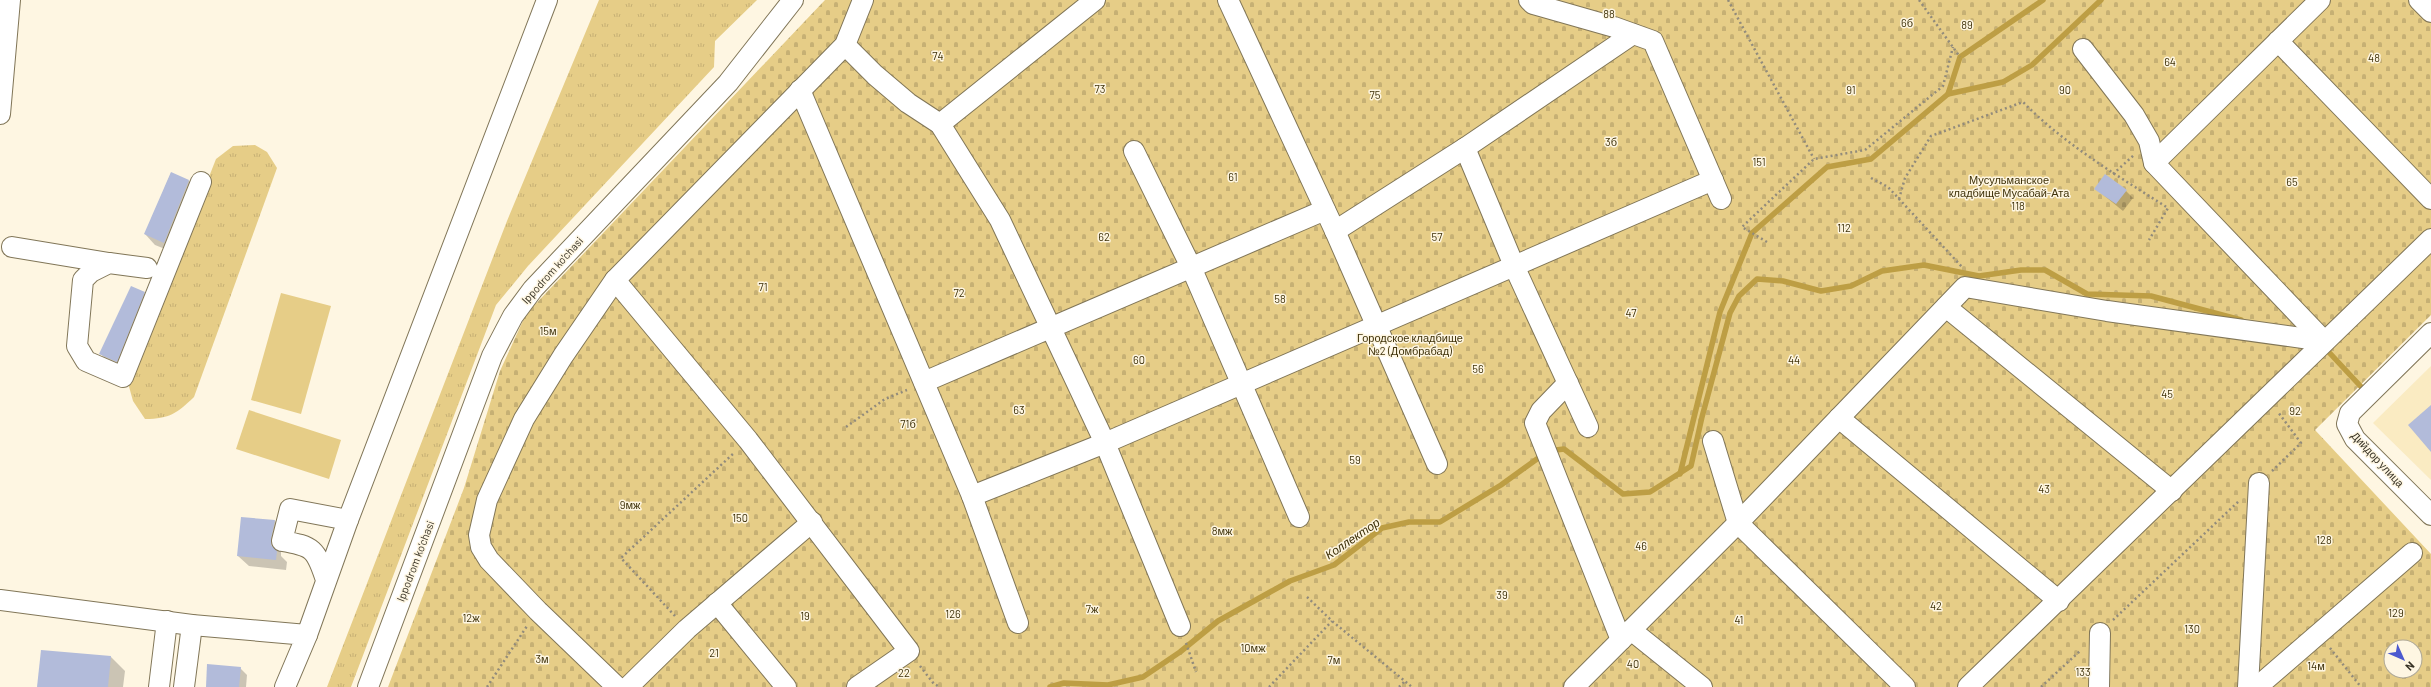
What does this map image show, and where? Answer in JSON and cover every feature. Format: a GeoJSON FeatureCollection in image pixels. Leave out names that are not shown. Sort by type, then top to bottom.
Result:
{"type":"FeatureCollection","features":[{"type":"Feature","properties":{"kind":"street"},"geometry":{"type":"LineString","coordinates":[[0,114],[10,0]]}},
{"type":"Feature","properties":{"kind":"street"},"geometry":{"type":"LineString","coordinates":[[285,687],[307,635],[348,520],[547,0]]}},
{"type":"Feature","properties":{"kind":"street","name":"Ippodrom ko'chasi"},"geometry":{"type":"LineString","coordinates":[[368,687],[492,356],[513,316],[540,280],[728,83],[793,0]]}},
{"type":"Feature","properties":{"kind":"street"},"geometry":{"type":"LineString","coordinates":[[617,687],[538,611],[489,560],[481,548],[479,535],[486,500],[524,419],[563,356],[615,280],[845,45],[862,0]]}},
{"type":"Feature","properties":{"kind":"street"},"geometry":{"type":"LineString","coordinates":[[940,124],[1095,0]]}},
{"type":"Feature","properties":{"kind":"street"},"geometry":{"type":"LineString","coordinates":[[1228,0],[1378,326],[1437,464]]}},
{"type":"Feature","properties":{"kind":"street"},"geometry":{"type":"LineString","coordinates":[[1529,0],[1533,4],[1653,41],[1721,199]]}},
{"type":"Feature","properties":{"kind":"street"},"geometry":{"type":"LineString","coordinates":[[2154,163],[2320,0]]}},
{"type":"Feature","properties":{"kind":"street"},"geometry":{"type":"LineString","coordinates":[[2419,0],[2431,12]]}},
{"type":"Feature","properties":{"kind":"street"},"geometry":{"type":"LineString","coordinates":[[1335,231],[1464,148],[1633,34]]}},
{"type":"Feature","properties":{"kind":"street"},"geometry":{"type":"LineString","coordinates":[[2278,41],[2431,199]]}},
{"type":"Feature","properties":{"kind":"street"},"geometry":{"type":"LineString","coordinates":[[845,45],[875,75],[908,103],[940,124],[1000,220],[1105,443],[1180,626]]}},
{"type":"Feature","properties":{"kind":"street"},"geometry":{"type":"LineString","coordinates":[[2083,49],[2134,116],[2149,141],[2154,163],[2324,340]]}},
{"type":"Feature","properties":{"kind":"street"},"geometry":{"type":"LineString","coordinates":[[800,90],[972,496],[1018,623]]}},
{"type":"Feature","properties":{"kind":"street"},"geometry":{"type":"LineString","coordinates":[[1464,148],[1515,268],[1588,427]]}},
{"type":"Feature","properties":{"kind":"street"},"geometry":{"type":"LineString","coordinates":[[1134,152],[1191,267],[1243,384],[1299,517]]}},
{"type":"Feature","properties":{"kind":"street"},"geometry":{"type":"LineString","coordinates":[[972,496],[1105,443],[1515,268],[1713,180]]}},
{"type":"Feature","properties":{"kind":"street"},"geometry":{"type":"LineString","coordinates":[[109,263],[91,272],[83,280],[77,346],[86,361],[123,377],[201,182]]}},
{"type":"Feature","properties":{"kind":"street"},"geometry":{"type":"LineString","coordinates":[[924,382],[1051,326],[1325,210]]}},
{"type":"Feature","properties":{"kind":"street"},"geometry":{"type":"LineString","coordinates":[[1968,687],[2172,491],[2324,340],[2431,239]]}},
{"type":"Feature","properties":{"kind":"street"},"geometry":{"type":"LineString","coordinates":[[4,245],[147,268],[157,275],[160,284]]}},
{"type":"Feature","properties":{"kind":"street"},"geometry":{"type":"LineString","coordinates":[[54,253],[74,267],[83,280]]}},
{"type":"Feature","properties":{"kind":"street"},"geometry":{"type":"LineString","coordinates":[[147,268],[171,256]]}},
{"type":"Feature","properties":{"kind":"street"},"geometry":{"type":"LineString","coordinates":[[615,280],[748,440],[909,651],[857,687]]}},
{"type":"Feature","properties":{"kind":"street"},"geometry":{"type":"LineString","coordinates":[[1574,687],[1738,523],[1965,287],[2107,311],[2324,340]]}},
{"type":"Feature","properties":{"kind":"street"},"geometry":{"type":"LineString","coordinates":[[1946,307],[2172,491]]}},
{"type":"Feature","properties":{"kind":"street","name":"Дийдор улица"},"geometry":{"type":"LineString","coordinates":[[2431,332],[2350,413],[2347,424],[2356,439],[2431,515]]}},
{"type":"Feature","properties":{"kind":"street"},"geometry":{"type":"LineString","coordinates":[[1568,383],[1541,411],[1535,423],[1626,635],[1702,687]]}},
{"type":"Feature","properties":{"kind":"street"},"geometry":{"type":"LineString","coordinates":[[1838,418],[2059,601]]}},
{"type":"Feature","properties":{"kind":"street"},"geometry":{"type":"LineString","coordinates":[[1713,441],[1738,523],[1905,687]]}},
{"type":"Feature","properties":{"kind":"street"},"geometry":{"type":"LineString","coordinates":[[2248,687],[2259,483]]}},
{"type":"Feature","properties":{"kind":"street"},"geometry":{"type":"LineString","coordinates":[[326,580],[319,559],[306,545],[282,541],[290,509],[348,520]]}},
{"type":"Feature","properties":{"kind":"street"},"geometry":{"type":"LineString","coordinates":[[628,687],[687,629],[812,522]]}},
{"type":"Feature","properties":{"kind":"street"},"geometry":{"type":"LineString","coordinates":[[2257,687],[2412,553]]}},
{"type":"Feature","properties":{"kind":"street"},"geometry":{"type":"LineString","coordinates":[[0,600],[192,625],[307,635]]}},
{"type":"Feature","properties":{"kind":"street"},"geometry":{"type":"LineString","coordinates":[[717,604],[786,687]]}},
{"type":"Feature","properties":{"kind":"street"},"geometry":{"type":"LineString","coordinates":[[159,687],[167,622]]}},
{"type":"Feature","properties":{"kind":"street"},"geometry":{"type":"LineString","coordinates":[[184,687],[192,625]]}},
{"type":"Feature","properties":{"kind":"street"},"geometry":{"type":"LineString","coordinates":[[2099,687],[2100,633]]}},
{"type":"Feature","properties":{"kind":"path"},"geometry":{"type":"LineString","coordinates":[[1728,0],[1814,159]]}},
{"type":"Feature","properties":{"kind":"path"},"geometry":{"type":"LineString","coordinates":[[1919,0],[1960,57]]}},
{"type":"Feature","properties":{"kind":"path"},"geometry":{"type":"LineString","coordinates":[[1767,242],[1742,226],[1814,159],[1865,150],[1943,86],[1953,47]]}},
{"type":"Feature","properties":{"kind":"path"},"geometry":{"type":"LineString","coordinates":[[1899,199],[1905,178],[1931,136],[2023,102],[2039,118],[2113,174],[2168,208],[2149,240]]}},
{"type":"Feature","properties":{"kind":"path"},"geometry":{"type":"LineString","coordinates":[[2113,174],[2149,141]]}},
{"type":"Feature","properties":{"kind":"path"},"geometry":{"type":"LineString","coordinates":[[1871,178],[1888,187],[1967,273]]}},
{"type":"Feature","properties":{"kind":"path"},"geometry":{"type":"LineString","coordinates":[[846,427],[885,399],[924,382]]}},
{"type":"Feature","properties":{"kind":"path"},"geometry":{"type":"LineString","coordinates":[[2041,687],[2301,443],[2267,397]]}},
{"type":"Feature","properties":{"kind":"path"},"geometry":{"type":"LineString","coordinates":[[687,629],[621,558],[748,440]]}},
{"type":"Feature","properties":{"kind":"path"},"geometry":{"type":"LineString","coordinates":[[1307,597],[1332,621],[1412,687]]}},
{"type":"Feature","properties":{"kind":"path"},"geometry":{"type":"LineString","coordinates":[[487,687],[538,611]]}},
{"type":"Feature","properties":{"kind":"path"},"geometry":{"type":"LineString","coordinates":[[1269,687],[1332,621]]}},
{"type":"Feature","properties":{"kind":"path"},"geometry":{"type":"LineString","coordinates":[[2318,634],[2361,687]]}},
{"type":"Feature","properties":{"kind":"path"},"geometry":{"type":"LineString","coordinates":[[1187,647],[1196,672]]}},
{"type":"Feature","properties":{"kind":"path"},"geometry":{"type":"LineString","coordinates":[[909,651],[934,684],[940,687]]}},
{"type":"Feature","properties":{"kind":"path"},"geometry":{"type":"LineString","coordinates":[[1400,687],[1405,681]]}},
{"type":"Feature","properties":{"kind":"shaded area"},"geometry":{"type":"Polygon","coordinates":[[[2431,366],[2431,480],[2373,423],[2431,366]]]}},
{"type":"Feature","properties":{"kind":"green space"},"geometry":{"type":"Polygon","coordinates":[[[599,0],[757,0],[715,41],[714,67],[528,266],[496,305],[351,687],[327,687],[507,221],[599,0]]]}},
{"type":"Feature","properties":{"kind":"green space","name":"Городское кладбище №2 (Домбрабад)"},"geometry":{"type":"Polygon","coordinates":[[[825,0],[2431,0],[2431,315],[2315,430],[2431,554],[2431,687],[388,687],[464,488],[500,371],[526,314],[825,0]]]}},
{"type":"Feature","properties":{"kind":"green space"},"geometry":{"type":"Polygon","coordinates":[[[255,145],[267,152],[277,168],[194,397],[178,411],[172,414],[161,418],[145,419],[133,401],[128,383],[216,159],[233,146],[255,145]]]}},
{"type":"Feature","properties":{"kind":"green space"},"geometry":{"type":"Polygon","coordinates":[[[281,293],[331,306],[301,414],[251,400],[281,293]]]}},
{"type":"Feature","properties":{"kind":"green space"},"geometry":{"type":"Polygon","coordinates":[[[249,410],[341,440],[329,479],[236,449],[249,410]]]}},
{"type":"Feature","properties":{"kind":"building"},"geometry":{"type":"Polygon","coordinates":[[[171,172],[189,180],[164,243],[144,234],[171,172]]]}},
{"type":"Feature","properties":{"kind":"building"},"geometry":{"type":"Polygon","coordinates":[[[2105,174],[2127,190],[2116,204],[2094,189],[2105,174]]]}},
{"type":"Feature","properties":{"kind":"building"},"geometry":{"type":"Polygon","coordinates":[[[131,286],[145,292],[117,362],[99,354],[131,286]]]}},
{"type":"Feature","properties":{"kind":"building"},"geometry":{"type":"Polygon","coordinates":[[[2431,405],[2431,452],[2408,425],[2431,405]]]}},
{"type":"Feature","properties":{"kind":"building"},"geometry":{"type":"Polygon","coordinates":[[[241,517],[275,520],[271,545],[277,551],[276,560],[237,556],[241,517]]]}},
{"type":"Feature","properties":{"kind":"building"},"geometry":{"type":"Polygon","coordinates":[[[41,650],[111,656],[108,687],[37,687],[41,650]]]}},
{"type":"Feature","properties":{"kind":"building"},"geometry":{"type":"Polygon","coordinates":[[[207,664],[241,667],[239,687],[206,687],[207,664]]]}},
{"type":"Feature","properties":{"kind":"waterway"},"geometry":{"type":"LineString","coordinates":[[1948,94],[1960,57],[2043,0]]}},
{"type":"Feature","properties":{"kind":"waterway"},"geometry":{"type":"LineString","coordinates":[[1680,474],[1720,312],[1752,233],[1827,167],[1871,159],[1948,94],[2003,82],[2032,65],[2101,0]]}},
{"type":"Feature","properties":{"kind":"waterway","name":"Коллектор"},"geometry":{"type":"LineString","coordinates":[[1050,687],[1064,683],[1108,685],[1143,677],[1180,652],[1218,621],[1290,581],[1334,565],[1382,528],[1409,522],[1440,522],[1501,485],[1548,451],[1564,449],[1623,494],[1650,492],[1691,466],[1702,417],[1730,313],[1739,296],[1757,279],[1783,281],[1821,291],[1851,286],[1882,271],[1924,265],[1979,276],[2021,270],[2045,270],[2087,294],[2151,296],[2241,320]]}},
{"type":"Feature","properties":{"kind":"waterway"},"geometry":{"type":"LineString","coordinates":[[2325,348],[2365,391]]}},
{"type":"Feature","properties":{"kind":"park label","name":"88"},"geometry":{"type":"Point","coordinates":[1609,13]}},
{"type":"Feature","properties":{"kind":"park label","name":"6б"},"geometry":{"type":"Point","coordinates":[1907,22]}},
{"type":"Feature","properties":{"kind":"park label","name":"89"},"geometry":{"type":"Point","coordinates":[1967,24]}},
{"type":"Feature","properties":{"kind":"park label","name":"74"},"geometry":{"type":"Point","coordinates":[938,55]}},
{"type":"Feature","properties":{"kind":"park label","name":"48"},"geometry":{"type":"Point","coordinates":[2374,57]}},
{"type":"Feature","properties":{"kind":"park label","name":"64"},"geometry":{"type":"Point","coordinates":[2170,61]}},
{"type":"Feature","properties":{"kind":"park label","name":"73"},"geometry":{"type":"Point","coordinates":[1100,88]}},
{"type":"Feature","properties":{"kind":"park label","name":"91"},"geometry":{"type":"Point","coordinates":[1851,89]}},
{"type":"Feature","properties":{"kind":"park label","name":"90"},"geometry":{"type":"Point","coordinates":[2065,89]}},
{"type":"Feature","properties":{"kind":"park label","name":"75"},"geometry":{"type":"Point","coordinates":[1375,94]}},
{"type":"Feature","properties":{"kind":"park label","name":"3б"},"geometry":{"type":"Point","coordinates":[1611,141]}},
{"type":"Feature","properties":{"kind":"park label","name":"151"},"geometry":{"type":"Point","coordinates":[1759,161]}},
{"type":"Feature","properties":{"kind":"park label","name":"61"},"geometry":{"type":"Point","coordinates":[1233,176]}},
{"type":"Feature","properties":{"kind":"park label","name":"65"},"geometry":{"type":"Point","coordinates":[2292,181]}},
{"type":"Feature","properties":{"kind":"park label","name":"Мусульманское кладбище Мусабай-Ата"},"geometry":{"type":"Point","coordinates":[2009,185]}},
{"type":"Feature","properties":{"kind":"park label","name":"118"},"geometry":{"type":"Point","coordinates":[2018,205]}},
{"type":"Feature","properties":{"kind":"park label","name":"112"},"geometry":{"type":"Point","coordinates":[1844,227]}},
{"type":"Feature","properties":{"kind":"park label","name":"62"},"geometry":{"type":"Point","coordinates":[1104,236]}},
{"type":"Feature","properties":{"kind":"park label","name":"57"},"geometry":{"type":"Point","coordinates":[1437,236]}},
{"type":"Feature","properties":{"kind":"park label","name":"71"},"geometry":{"type":"Point","coordinates":[763,286]}},
{"type":"Feature","properties":{"kind":"park label","name":"72"},"geometry":{"type":"Point","coordinates":[959,292]}},
{"type":"Feature","properties":{"kind":"park label","name":"58"},"geometry":{"type":"Point","coordinates":[1280,298]}},
{"type":"Feature","properties":{"kind":"park label","name":"47"},"geometry":{"type":"Point","coordinates":[1631,312]}},
{"type":"Feature","properties":{"kind":"park label","name":"15м"},"geometry":{"type":"Point","coordinates":[548,330]}},
{"type":"Feature","properties":{"kind":"park label","name":"60"},"geometry":{"type":"Point","coordinates":[1139,359]}},
{"type":"Feature","properties":{"kind":"park label","name":"44"},"geometry":{"type":"Point","coordinates":[1794,359]}},
{"type":"Feature","properties":{"kind":"park label","name":"56"},"geometry":{"type":"Point","coordinates":[1478,368]}},
{"type":"Feature","properties":{"kind":"park label","name":"45"},"geometry":{"type":"Point","coordinates":[2167,393]}},
{"type":"Feature","properties":{"kind":"park label","name":"63"},"geometry":{"type":"Point","coordinates":[1019,409]}},
{"type":"Feature","properties":{"kind":"park label","name":"92"},"geometry":{"type":"Point","coordinates":[2295,410]}},
{"type":"Feature","properties":{"kind":"park label","name":"71б"},"geometry":{"type":"Point","coordinates":[908,423]}},
{"type":"Feature","properties":{"kind":"park label","name":"59"},"geometry":{"type":"Point","coordinates":[1355,459]}},
{"type":"Feature","properties":{"kind":"park label","name":"43"},"geometry":{"type":"Point","coordinates":[2044,488]}},
{"type":"Feature","properties":{"kind":"park label","name":"9мж"},"geometry":{"type":"Point","coordinates":[630,504]}},
{"type":"Feature","properties":{"kind":"park label","name":"150"},"geometry":{"type":"Point","coordinates":[740,517]}},
{"type":"Feature","properties":{"kind":"park label","name":"8мж"},"geometry":{"type":"Point","coordinates":[1222,530]}},
{"type":"Feature","properties":{"kind":"park label","name":"128"},"geometry":{"type":"Point","coordinates":[2324,539]}},
{"type":"Feature","properties":{"kind":"park label","name":"46"},"geometry":{"type":"Point","coordinates":[1641,545]}},
{"type":"Feature","properties":{"kind":"park label","name":"39"},"geometry":{"type":"Point","coordinates":[1502,594]}},
{"type":"Feature","properties":{"kind":"park label","name":"42"},"geometry":{"type":"Point","coordinates":[1936,605]}},
{"type":"Feature","properties":{"kind":"park label","name":"7ж"},"geometry":{"type":"Point","coordinates":[1092,608]}},
{"type":"Feature","properties":{"kind":"park label","name":"129"},"geometry":{"type":"Point","coordinates":[2396,612]}},
{"type":"Feature","properties":{"kind":"park label","name":"126"},"geometry":{"type":"Point","coordinates":[953,613]}},
{"type":"Feature","properties":{"kind":"park label","name":"19"},"geometry":{"type":"Point","coordinates":[805,615]}},
{"type":"Feature","properties":{"kind":"park label","name":"12ж"},"geometry":{"type":"Point","coordinates":[471,617]}},
{"type":"Feature","properties":{"kind":"park label","name":"41"},"geometry":{"type":"Point","coordinates":[1739,619]}},
{"type":"Feature","properties":{"kind":"park label","name":"130"},"geometry":{"type":"Point","coordinates":[2192,628]}},
{"type":"Feature","properties":{"kind":"park label","name":"10мж"},"geometry":{"type":"Point","coordinates":[1253,647]}},
{"type":"Feature","properties":{"kind":"park label","name":"21"},"geometry":{"type":"Point","coordinates":[714,652]}},
{"type":"Feature","properties":{"kind":"park label","name":"3м"},"geometry":{"type":"Point","coordinates":[542,658]}},
{"type":"Feature","properties":{"kind":"park label","name":"7м"},"geometry":{"type":"Point","coordinates":[1334,659]}},
{"type":"Feature","properties":{"kind":"park label","name":"40"},"geometry":{"type":"Point","coordinates":[1633,663]}},
{"type":"Feature","properties":{"kind":"park label","name":"14м"},"geometry":{"type":"Point","coordinates":[2316,665]}},
{"type":"Feature","properties":{"kind":"park label","name":"133"},"geometry":{"type":"Point","coordinates":[2083,671]}},
{"type":"Feature","properties":{"kind":"park label","name":"22"},"geometry":{"type":"Point","coordinates":[904,672]}}]}
